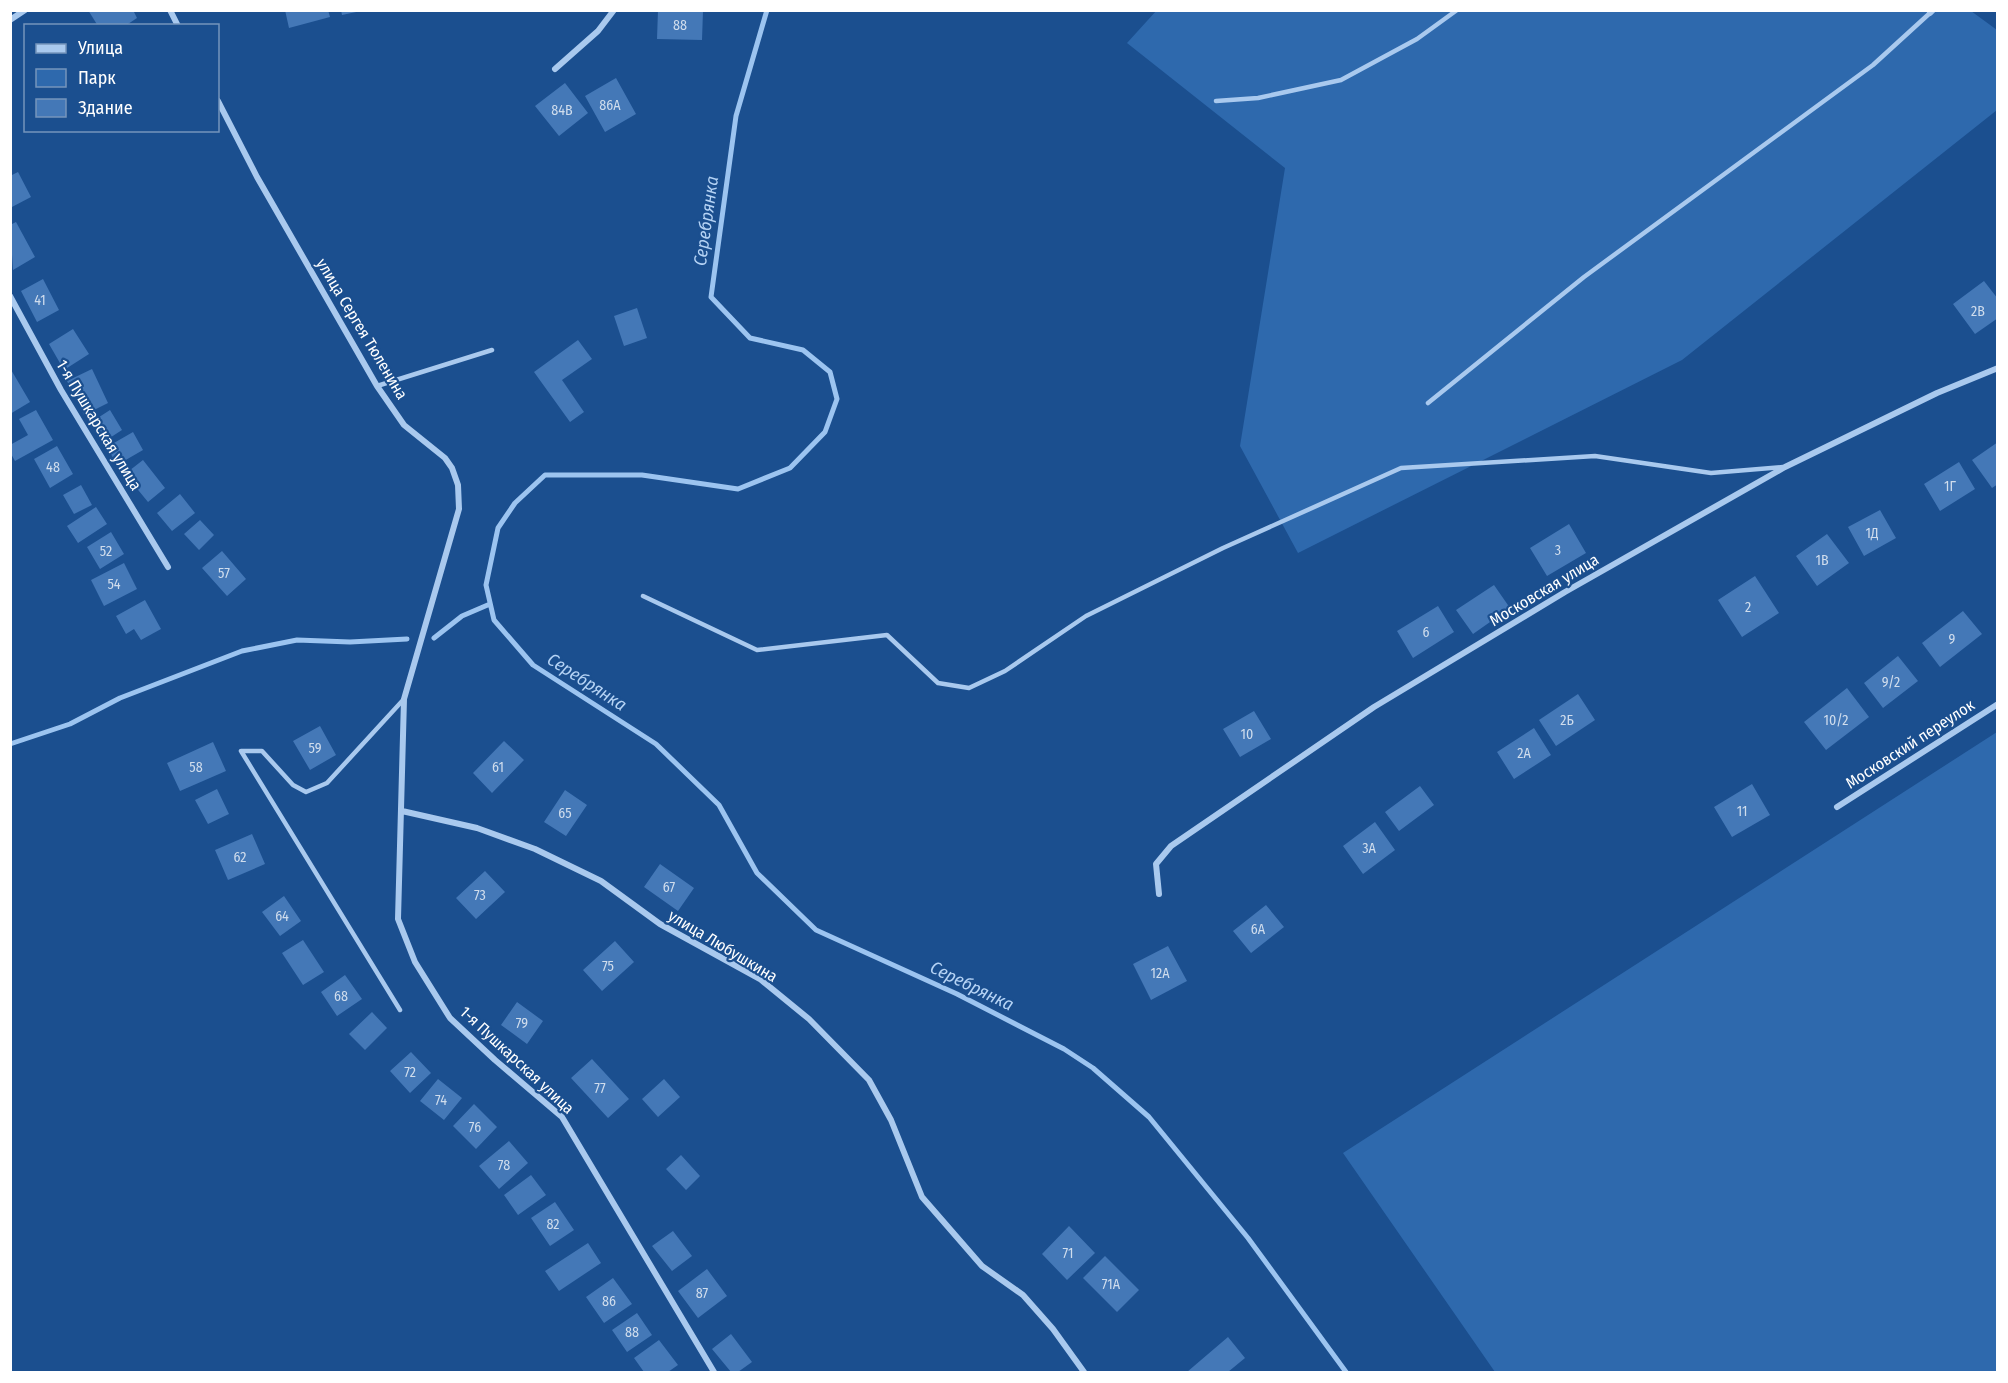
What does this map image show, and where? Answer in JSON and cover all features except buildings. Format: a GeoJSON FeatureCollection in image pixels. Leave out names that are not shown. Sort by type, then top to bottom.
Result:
{"type":"FeatureCollection","features":[{"type":"Feature","properties":{"kind":"street"},"geometry":{"type":"LineString","coordinates":[[10,20],[25,10]]}},
{"type":"Feature","properties":{"kind":"street"},"geometry":{"type":"LineString","coordinates":[[170,10],[176,24]]}},
{"type":"Feature","properties":{"kind":"street"},"geometry":{"type":"LineString","coordinates":[[555,69],[598,31],[614,10]]}},
{"type":"Feature","properties":{"kind":"street","name":"улица Сергея Тюленина"},"geometry":{"type":"LineString","coordinates":[[219,103],[257,177],[377,386],[404,424],[445,458],[458,485],[459,509],[404,699],[402,811]]}},
{"type":"Feature","properties":{"kind":"street","name":"1-я Пушкарская улица"},"geometry":{"type":"LineString","coordinates":[[10,296],[60,390],[168,567]]}},
{"type":"Feature","properties":{"kind":"street","name":"Московская улица"},"geometry":{"type":"LineString","coordinates":[[1159,894],[1156,864],[1171,846],[1374,707],[1566,591],[1785,466],[1937,393],[1998,368]]}},
{"type":"Feature","properties":{"kind":"street","name":"Московский переулок"},"geometry":{"type":"LineString","coordinates":[[1837,807],[1998,704]]}},
{"type":"Feature","properties":{"kind":"street","name":"1-я Пушкарская улица"},"geometry":{"type":"LineString","coordinates":[[402,811],[398,919],[416,962],[450,1018],[562,1117],[714,1372]]}},
{"type":"Feature","properties":{"kind":"street","name":"улица Любушкина"},"geometry":{"type":"LineString","coordinates":[[402,811],[477,828],[535,849],[601,881],[660,924],[760,979],[809,1019],[869,1080],[891,1120],[922,1197],[928,1205],[982,1266],[1023,1295],[1053,1329],[1084,1372]]}},
{"type":"Feature","properties":{"kind":"lane"},"geometry":{"type":"LineString","coordinates":[[1215,101],[1258,98],[1341,80],[1417,39],[1456,10]]}},
{"type":"Feature","properties":{"kind":"lane"},"geometry":{"type":"LineString","coordinates":[[1428,403],[1584,277],[1873,65],[1931,12]]}},
{"type":"Feature","properties":{"kind":"lane"},"geometry":{"type":"LineString","coordinates":[[377,386],[492,350]]}},
{"type":"Feature","properties":{"kind":"lane"},"geometry":{"type":"LineString","coordinates":[[643,596],[757,650],[887,635],[938,683],[969,688],[1005,671],[1086,615],[1223,548],[1401,468],[1595,456],[1711,473],[1785,466]]}},
{"type":"Feature","properties":{"kind":"lane"},"geometry":{"type":"LineString","coordinates":[[400,1010],[242,751],[262,751],[293,785],[306,792],[327,783],[404,699]]}},
{"type":"Feature","properties":{"kind":"green space"},"geometry":{"type":"Polygon","coordinates":[[[1157,10],[1971,11],[1997,30],[1997,110],[1682,360],[1298,553],[1240,446],[1285,168],[1127,43],[1157,10]]]}},
{"type":"Feature","properties":{"kind":"green space"},"geometry":{"type":"Polygon","coordinates":[[[1997,732],[1997,1372],[1495,1372],[1343,1153],[1997,732]]]}},
{"type":"Feature","properties":{"kind":"waterway","name":"Серебрянка"},"geometry":{"type":"LineString","coordinates":[[767,10],[736,116],[711,297],[750,338],[803,350],[830,372],[837,399],[825,432],[790,468],[738,489],[642,475],[545,475],[515,503],[498,528],[486,585],[494,620],[533,665],[656,744],[719,805],[757,873],[816,930],[957,994],[1064,1049],[1093,1068],[1149,1117],[1248,1238],[1346,1372]]}},
{"type":"Feature","properties":{"kind":"waterway"},"geometry":{"type":"LineString","coordinates":[[434,638],[462,616],[490,604]]}},
{"type":"Feature","properties":{"kind":"waterway"},"geometry":{"type":"LineString","coordinates":[[10,744],[70,724],[120,698],[242,651],[297,640],[350,642],[407,639]]}}]}
